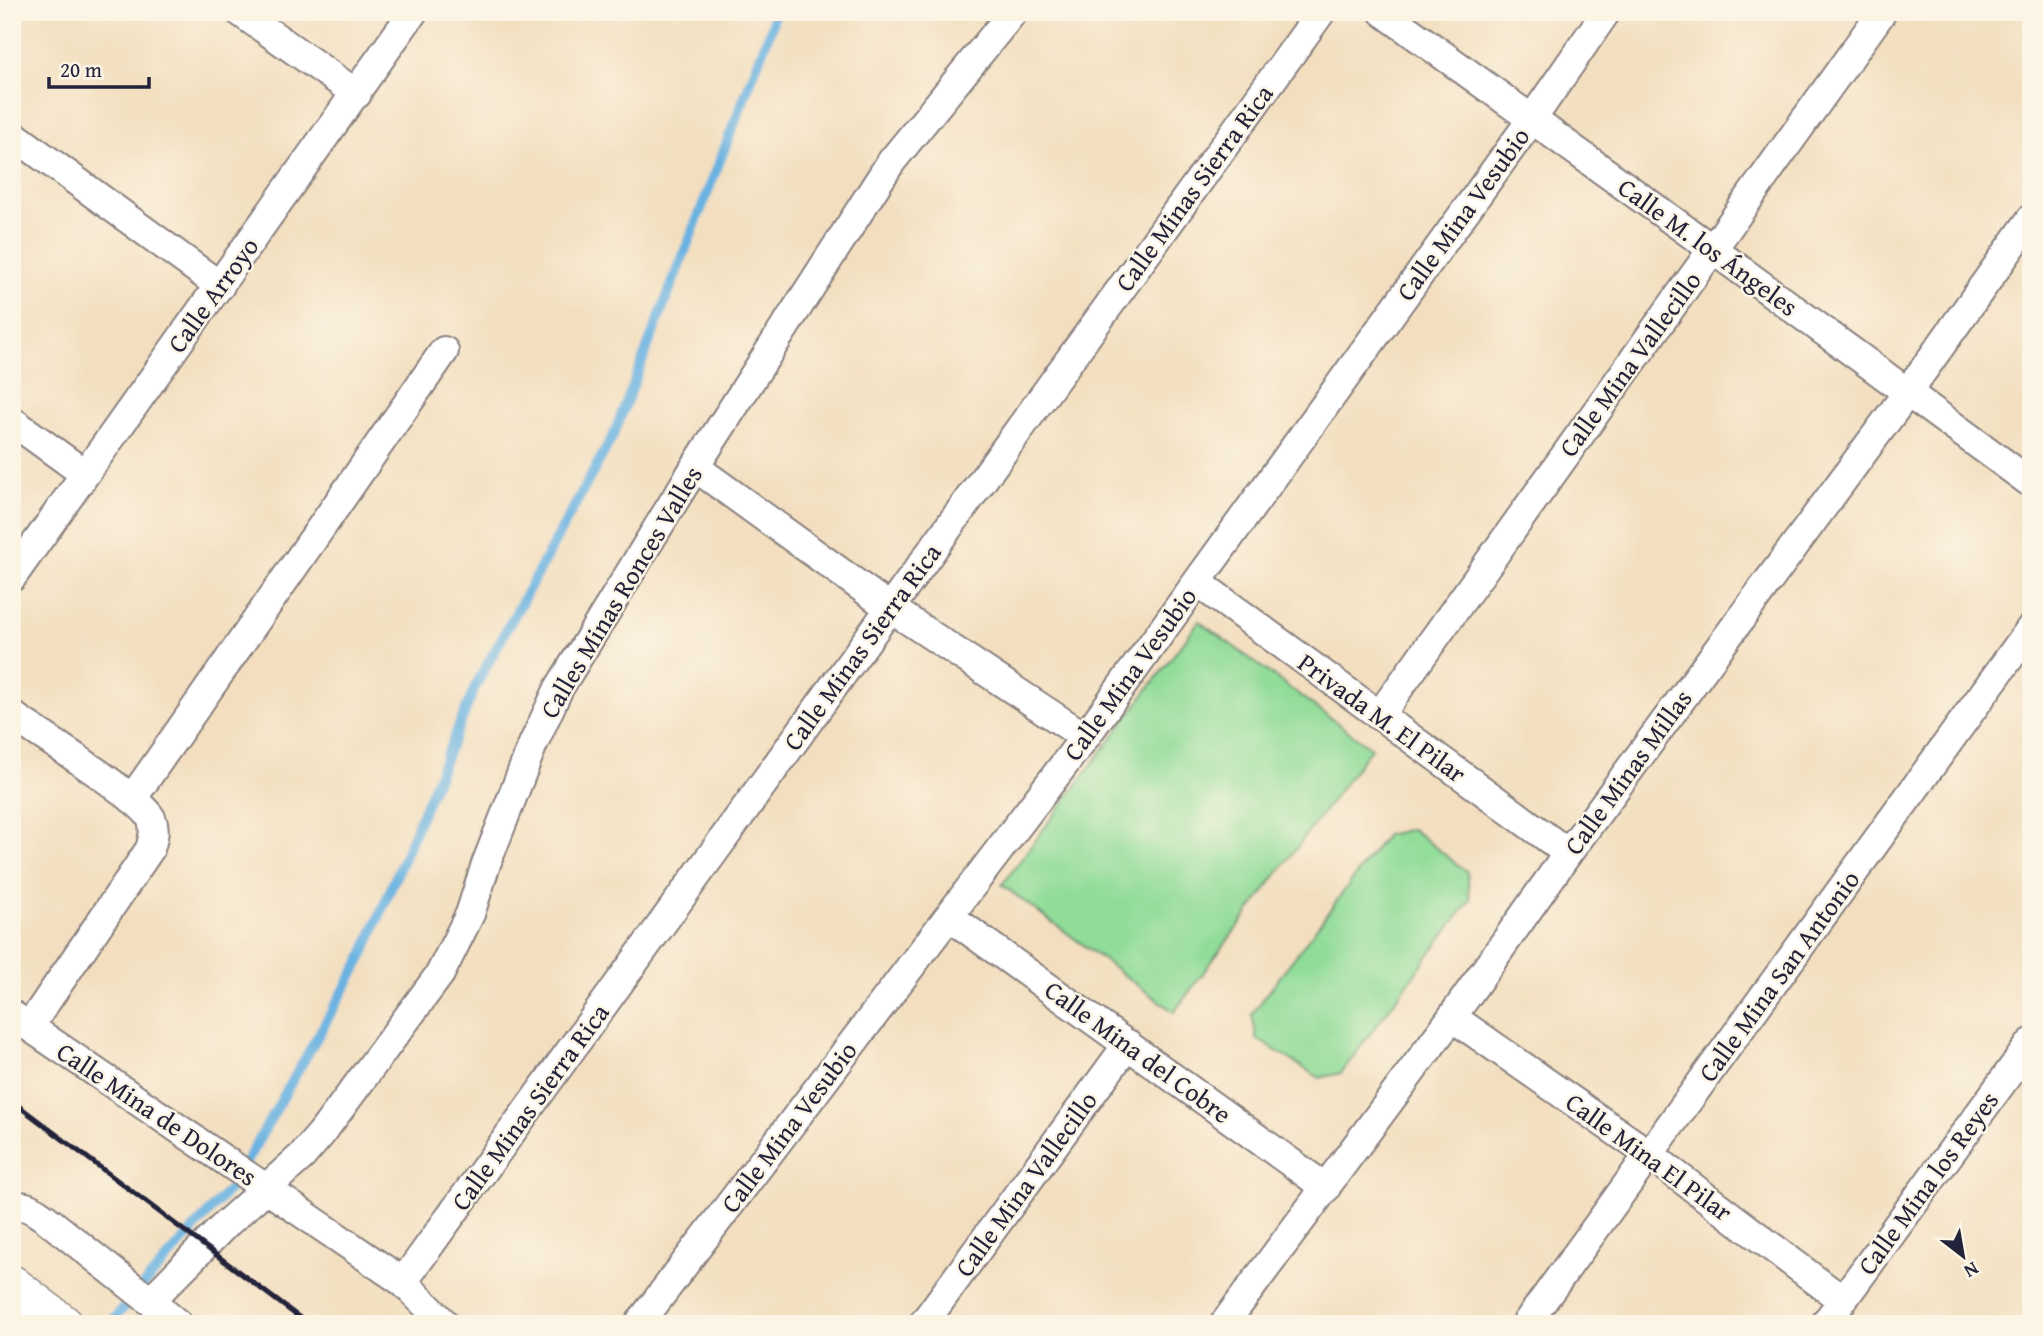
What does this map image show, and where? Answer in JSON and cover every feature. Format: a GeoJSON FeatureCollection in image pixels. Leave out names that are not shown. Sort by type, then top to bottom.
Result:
{"type":"FeatureCollection","features":[{"type":"Feature","properties":{"kind":"street"},"geometry":{"type":"LineString","coordinates":[[240,12],[357,94]]}},
{"type":"Feature","properties":{"kind":"street","name":"Calle Arroyo"},"geometry":{"type":"LineString","coordinates":[[12,577],[413,12]]}},
{"type":"Feature","properties":{"kind":"street","name":"Calles Minas Ronces Valles"},"geometry":{"type":"LineString","coordinates":[[150,1301],[225,1225],[302,1156],[440,974],[470,914],[486,864],[533,744],[559,688],[695,467],[891,162],[1013,12]]}},
{"type":"Feature","properties":{"kind":"street","name":"Calle Minas Sierra Rica"},"geometry":{"type":"LineString","coordinates":[[403,1282],[1321,12]]}},
{"type":"Feature","properties":{"kind":"street","name":"Calle M. los Ángeles"},"geometry":{"type":"LineString","coordinates":[[1382,12],[2031,483]]}},
{"type":"Feature","properties":{"kind":"street","name":"Calle Mina Vesubio"},"geometry":{"type":"LineString","coordinates":[[639,1324],[1085,737],[1532,119],[1606,12]]}},
{"type":"Feature","properties":{"kind":"street","name":"Calle Mina Vallecillo"},"geometry":{"type":"LineString","coordinates":[[1379,716],[1882,12]]}},
{"type":"Feature","properties":{"kind":"street"},"geometry":{"type":"LineString","coordinates":[[12,134],[220,286]]}},
{"type":"Feature","properties":{"kind":"street","name":"Calle Minas Millas"},"geometry":{"type":"LineString","coordinates":[[1224,1324],[1452,1017],[2031,219]]}},
{"type":"Feature","properties":{"kind":"street"},"geometry":{"type":"LineString","coordinates":[[132,799],[444,351]]}},
{"type":"Feature","properties":{"kind":"street"},"geometry":{"type":"LineString","coordinates":[[12,421],[85,474]]}},
{"type":"Feature","properties":{"kind":"street"},"geometry":{"type":"LineString","coordinates":[[695,467],[890,608],[1085,737]]}},
{"type":"Feature","properties":{"kind":"street","name":"Privada M. El Pilar"},"geometry":{"type":"LineString","coordinates":[[1197,582],[1569,853]]}},
{"type":"Feature","properties":{"kind":"street","name":"Calle Mina San Antonio"},"geometry":{"type":"LineString","coordinates":[[1526,1324],[2031,628]]}},
{"type":"Feature","properties":{"kind":"street"},"geometry":{"type":"LineString","coordinates":[[12,715],[132,799],[150,817],[155,833],[150,849],[20,1021]]}},
{"type":"Feature","properties":{"kind":"street","name":"Calle Mina del Cobre"},"geometry":{"type":"LineString","coordinates":[[950,916],[1326,1188]]}},
{"type":"Feature","properties":{"kind":"street","name":"Calle Mina El Pilar"},"geometry":{"type":"LineString","coordinates":[[1452,1017],[1650,1155],[1842,1300]]}},
{"type":"Feature","properties":{"kind":"street","name":"Calle Mina de Dolores"},"geometry":{"type":"LineString","coordinates":[[20,1021],[267,1189]]}},
{"type":"Feature","properties":{"kind":"street","name":"Calle Mina los Reyes"},"geometry":{"type":"LineString","coordinates":[[1825,1324],[2031,1043]]}},
{"type":"Feature","properties":{"kind":"street","name":"Calle Mina Vallecillo"},"geometry":{"type":"LineString","coordinates":[[923,1324],[1128,1044]]}},
{"type":"Feature","properties":{"kind":"street"},"geometry":{"type":"LineString","coordinates":[[267,1189],[403,1282],[445,1324]]}},
{"type":"Feature","properties":{"kind":"street"},"geometry":{"type":"LineString","coordinates":[[12,1208],[27,1206],[45,1218],[178,1324]]}},
{"type":"Feature","properties":{"kind":"street"},"geometry":{"type":"LineString","coordinates":[[12,1284],[64,1324]]}},
{"type":"Feature","properties":{"kind":"green space"},"geometry":{"type":"Polygon","coordinates":[[[1199,621],[1371,748],[1174,1012],[1002,885],[1199,621]]]}},
{"type":"Feature","properties":{"kind":"green space"},"geometry":{"type":"Polygon","coordinates":[[[1412,829],[1467,872],[1470,900],[1341,1073],[1320,1078],[1257,1039],[1252,1014],[1386,835],[1412,829]]]}},
{"type":"Feature","properties":{"kind":"waterway"},"geometry":{"type":"LineString","coordinates":[[109,1324],[233,1185],[361,960],[476,685],[614,434],[772,26],[774,12]]}},
{"type":"Feature","properties":{"kind":"railway"},"geometry":{"type":"LineString","coordinates":[[12,1101],[308,1324]]}}]}
